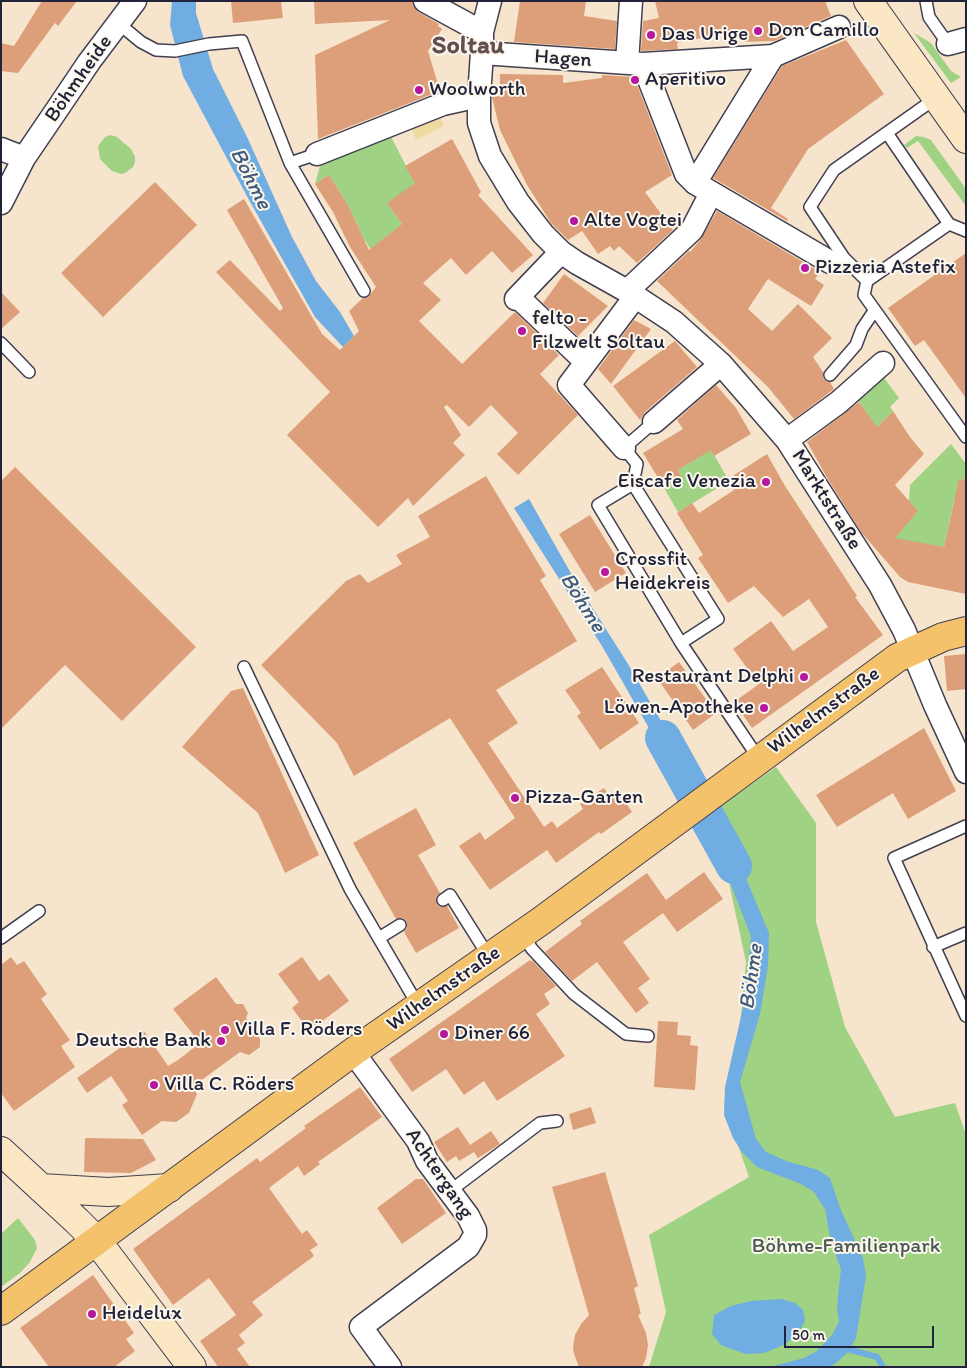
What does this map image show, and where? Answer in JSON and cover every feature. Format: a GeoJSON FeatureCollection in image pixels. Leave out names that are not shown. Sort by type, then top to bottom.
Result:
{"type":"FeatureCollection","features":[{"type":"Feature","properties":{"kind":"main road"},"geometry":{"type":"LineString","coordinates":[[868,1],[966,139]]}},
{"type":"Feature","properties":{"kind":"main road","name":"Wilhelmstraße"},"geometry":{"type":"LineString","coordinates":[[1,1312],[353,1052],[522,934],[897,658],[913,649],[943,637],[966,631]]}},
{"type":"Feature","properties":{"kind":"main road"},"geometry":{"type":"LineString","coordinates":[[1,1151],[97,1241],[192,1367]]}},
{"type":"Feature","properties":{"kind":"main road"},"geometry":{"type":"LineString","coordinates":[[41,1188],[108,1192],[169,1188]]}},
{"type":"Feature","properties":{"kind":"street","name":"Böhmheide"},"geometry":{"type":"LineString","coordinates":[[1,203],[24,158],[89,62],[136,1]]}},
{"type":"Feature","properties":{"kind":"street"},"geometry":{"type":"LineString","coordinates":[[425,1],[482,43]]}},
{"type":"Feature","properties":{"kind":"street","name":"Marktstraße"},"geometry":{"type":"LineString","coordinates":[[490,1],[482,43],[479,123],[490,156],[518,202],[543,234],[561,252],[674,322],[721,364],[788,440],[880,585],[913,649],[935,705],[966,772]]}},
{"type":"Feature","properties":{"kind":"street"},"geometry":{"type":"LineString","coordinates":[[631,1],[635,63],[686,174],[703,188],[830,262]]}},
{"type":"Feature","properties":{"kind":"street","name":"Hagen"},"geometry":{"type":"LineString","coordinates":[[482,43],[635,63],[773,56],[839,27]]}},
{"type":"Feature","properties":{"kind":"street"},"geometry":{"type":"LineString","coordinates":[[624,448],[569,385],[631,294],[692,230],[703,188],[773,56]]}},
{"type":"Feature","properties":{"kind":"street"},"geometry":{"type":"LineString","coordinates":[[317,154],[443,104],[479,96]]}},
{"type":"Feature","properties":{"kind":"street"},"geometry":{"type":"LineString","coordinates":[[1,149],[24,158]]}},
{"type":"Feature","properties":{"kind":"street"},"geometry":{"type":"LineString","coordinates":[[561,252],[517,298],[586,362]]}},
{"type":"Feature","properties":{"kind":"street"},"geometry":{"type":"LineString","coordinates":[[788,440],[839,402],[883,363]]}},
{"type":"Feature","properties":{"kind":"street"},"geometry":{"type":"LineString","coordinates":[[654,422],[721,364]]}},
{"type":"Feature","properties":{"kind":"street","name":"Achtergang"},"geometry":{"type":"LineString","coordinates":[[353,1052],[418,1141],[427,1161],[473,1224],[475,1236],[468,1247],[361,1327],[390,1367]]}},
{"type":"Feature","properties":{"kind":"lane"},"geometry":{"type":"LineString","coordinates":[[926,1],[930,17],[957,41]]}},
{"type":"Feature","properties":{"kind":"lane"},"geometry":{"type":"LineString","coordinates":[[118,23],[141,42],[156,50],[175,51],[209,44],[242,41],[290,164],[364,291]]}},
{"type":"Feature","properties":{"kind":"lane"},"geometry":{"type":"LineString","coordinates":[[867,281],[844,258],[810,207],[834,170],[936,98]]}},
{"type":"Feature","properties":{"kind":"lane"},"geometry":{"type":"LineString","coordinates":[[887,133],[950,224],[966,231]]}},
{"type":"Feature","properties":{"kind":"lane"},"geometry":{"type":"LineString","coordinates":[[290,164],[317,154]]}},
{"type":"Feature","properties":{"kind":"lane"},"geometry":{"type":"LineString","coordinates":[[950,224],[867,281],[864,296],[966,437]]}},
{"type":"Feature","properties":{"kind":"lane"},"geometry":{"type":"LineString","coordinates":[[830,375],[856,345],[862,329],[874,311]]}},
{"type":"Feature","properties":{"kind":"lane"},"geometry":{"type":"LineString","coordinates":[[1,343],[29,372]]}},
{"type":"Feature","properties":{"kind":"lane"},"geometry":{"type":"LineString","coordinates":[[654,422],[624,448],[637,464],[633,484],[718,619],[681,643]]}},
{"type":"Feature","properties":{"kind":"lane"},"geometry":{"type":"LineString","coordinates":[[633,484],[598,505],[681,643],[759,759]]}},
{"type":"Feature","properties":{"kind":"lane"},"geometry":{"type":"LineString","coordinates":[[244,667],[350,889],[419,1006]]}},
{"type":"Feature","properties":{"kind":"lane"},"geometry":{"type":"LineString","coordinates":[[966,826],[894,858],[933,948],[966,1016]]}},
{"type":"Feature","properties":{"kind":"lane"},"geometry":{"type":"LineString","coordinates":[[443,900],[450,895],[489,957]]}},
{"type":"Feature","properties":{"kind":"lane"},"geometry":{"type":"LineString","coordinates":[[1,938],[39,912]]}},
{"type":"Feature","properties":{"kind":"lane"},"geometry":{"type":"LineString","coordinates":[[380,938],[400,925]]}},
{"type":"Feature","properties":{"kind":"lane"},"geometry":{"type":"LineString","coordinates":[[933,948],[966,933]]}},
{"type":"Feature","properties":{"kind":"lane"},"geometry":{"type":"LineString","coordinates":[[522,934],[532,949],[574,994],[626,1034],[648,1036]]}},
{"type":"Feature","properties":{"kind":"lane"},"geometry":{"type":"LineString","coordinates":[[450,1192],[540,1124],[557,1121]]}},
{"type":"Feature","properties":{"kind":"green space"},"geometry":{"type":"Polygon","coordinates":[[[914,33],[931,43],[951,71],[961,77],[951,83],[914,33]]]}},
{"type":"Feature","properties":{"kind":"green space"},"geometry":{"type":"Polygon","coordinates":[[[389,133],[417,187],[387,203],[402,224],[372,251],[364,239],[348,205],[329,175],[315,184],[320,166],[389,133]]]}},
{"type":"Feature","properties":{"kind":"green space"},"geometry":{"type":"Polygon","coordinates":[[[110,135],[117,137],[131,149],[135,157],[133,167],[125,173],[121,174],[112,171],[100,159],[98,146],[105,137],[110,135]]]}},
{"type":"Feature","properties":{"kind":"green space"},"geometry":{"type":"Polygon","coordinates":[[[916,136],[931,140],[966,189],[966,206],[918,141],[907,148],[904,145],[916,136]]]}},
{"type":"Feature","properties":{"kind":"green space"},"geometry":{"type":"Polygon","coordinates":[[[882,375],[899,398],[890,407],[893,411],[858,446],[864,409],[856,397],[882,375]]]}},
{"type":"Feature","properties":{"kind":"green space"},"geometry":{"type":"Polygon","coordinates":[[[705,439],[729,481],[678,512],[663,486],[680,476],[678,470],[693,461],[686,450],[705,439]]]}},
{"type":"Feature","properties":{"kind":"green space"},"geometry":{"type":"Polygon","coordinates":[[[951,444],[966,464],[966,478],[961,501],[954,500],[944,547],[889,544],[918,511],[909,501],[910,485],[951,444]]]}},
{"type":"Feature","properties":{"kind":"green space","name":"Böhme-Familienpark"},"geometry":{"type":"Polygon","coordinates":[[[776,767],[816,823],[816,922],[845,1027],[895,1117],[955,1103],[966,1135],[966,1367],[649,1367],[666,1312],[649,1235],[749,1177],[724,1105],[739,1036],[746,962],[729,883],[694,825],[776,767]]]}},
{"type":"Feature","properties":{"kind":"green space"},"geometry":{"type":"Polygon","coordinates":[[[18,1218],[35,1240],[37,1248],[30,1262],[20,1273],[1,1287],[1,1234],[18,1218]]]}},
{"type":"Feature","properties":{"kind":"sand"},"geometry":{"type":"Polygon","coordinates":[[[438,111],[444,126],[416,140],[410,123],[438,111]]]}},
{"type":"Feature","properties":{"kind":"water"},"geometry":{"type":"Polygon","coordinates":[[[172,1],[196,1],[196,13],[213,69],[248,139],[292,237],[316,281],[340,312],[354,336],[343,347],[315,317],[249,200],[183,76],[170,25],[172,1]]]}},
{"type":"Feature","properties":{"kind":"water"},"geometry":{"type":"Polygon","coordinates":[[[529,499],[573,577],[628,664],[693,776],[681,784],[602,646],[514,508],[529,499]]]}},
{"type":"Feature","properties":{"kind":"water"},"geometry":{"type":"Polygon","coordinates":[[[716,817],[742,869],[769,933],[768,966],[760,1014],[740,1082],[756,1139],[766,1152],[786,1161],[818,1170],[830,1178],[840,1208],[863,1258],[866,1276],[856,1338],[847,1353],[829,1367],[770,1367],[804,1358],[817,1351],[832,1335],[839,1322],[837,1306],[841,1269],[831,1242],[825,1209],[814,1192],[801,1184],[757,1167],[742,1152],[733,1138],[724,1115],[725,1087],[745,999],[751,936],[729,880],[698,830],[716,817]]]}},
{"type":"Feature","properties":{"kind":"water"},"geometry":{"type":"Polygon","coordinates":[[[782,1299],[795,1303],[803,1310],[805,1320],[802,1327],[786,1344],[764,1353],[745,1354],[721,1345],[712,1334],[714,1315],[731,1306],[751,1301],[782,1299]]]}},
{"type":"Feature","properties":{"kind":"building"},"geometry":{"type":"Polygon","coordinates":[[[42,1],[77,1],[58,26],[55,23],[18,73],[1,71],[1,43],[14,46],[42,1]]]}},
{"type":"Feature","properties":{"kind":"building"},"geometry":{"type":"Polygon","coordinates":[[[231,1],[281,1],[283,18],[233,23],[231,1]]]}},
{"type":"Feature","properties":{"kind":"building"},"geometry":{"type":"Polygon","coordinates":[[[314,1],[412,1],[418,12],[439,24],[438,26],[442,29],[428,51],[440,91],[318,139],[315,55],[390,20],[315,24],[314,1]]]}},
{"type":"Feature","properties":{"kind":"building"},"geometry":{"type":"Polygon","coordinates":[[[520,1],[586,1],[584,16],[617,21],[615,49],[514,42],[520,1]]]}},
{"type":"Feature","properties":{"kind":"building"},"geometry":{"type":"Polygon","coordinates":[[[655,1],[825,1],[831,16],[774,41],[741,42],[741,30],[677,43],[678,49],[641,51],[643,21],[659,18],[655,1]]]}},
{"type":"Feature","properties":{"kind":"building"},"geometry":{"type":"Polygon","coordinates":[[[846,40],[884,94],[808,149],[771,208],[788,219],[787,221],[713,178],[782,66],[846,40]]]}},
{"type":"Feature","properties":{"kind":"building"},"geometry":{"type":"Polygon","coordinates":[[[500,74],[563,75],[563,83],[602,78],[602,75],[634,77],[672,175],[645,192],[673,230],[637,263],[619,246],[614,251],[610,246],[598,254],[582,231],[568,240],[551,223],[527,185],[500,130],[492,97],[500,96],[500,74]]]}},
{"type":"Feature","properties":{"kind":"building"},"geometry":{"type":"Polygon","coordinates":[[[452,139],[481,192],[478,195],[533,255],[512,273],[492,251],[466,275],[451,258],[423,283],[441,300],[419,321],[462,364],[515,312],[559,355],[540,374],[578,415],[518,475],[497,454],[518,433],[491,405],[469,427],[447,405],[444,407],[461,435],[453,443],[465,455],[413,506],[408,498],[378,527],[287,435],[330,392],[216,272],[230,260],[280,311],[283,308],[227,210],[244,199],[322,334],[340,350],[359,331],[349,311],[363,298],[368,297],[376,287],[350,247],[333,212],[315,184],[329,175],[348,205],[369,250],[402,224],[387,203],[415,183],[405,166],[452,139]]]}},
{"type":"Feature","properties":{"kind":"building"},"geometry":{"type":"Polygon","coordinates":[[[155,182],[197,225],[103,317],[61,273],[155,182]]]}},
{"type":"Feature","properties":{"kind":"building"},"geometry":{"type":"Polygon","coordinates":[[[717,211],[820,272],[815,279],[824,285],[811,306],[768,279],[748,309],[772,331],[798,304],[832,338],[813,357],[823,372],[823,378],[830,382],[834,389],[794,419],[768,387],[657,281],[690,252],[701,239],[717,211]]]}},
{"type":"Feature","properties":{"kind":"building"},"geometry":{"type":"Polygon","coordinates":[[[966,253],[966,398],[924,340],[915,346],[888,308],[966,253]]]}},
{"type":"Feature","properties":{"kind":"building"},"geometry":{"type":"Polygon","coordinates":[[[564,274],[608,306],[578,336],[543,303],[564,274]]]}},
{"type":"Feature","properties":{"kind":"building"},"geometry":{"type":"Polygon","coordinates":[[[1,292],[20,312],[1,329],[1,292]]]}},
{"type":"Feature","properties":{"kind":"building"},"geometry":{"type":"Polygon","coordinates":[[[634,320],[651,329],[611,384],[598,369],[634,320]]]}},
{"type":"Feature","properties":{"kind":"building"},"geometry":{"type":"Polygon","coordinates":[[[675,341],[697,367],[645,412],[640,420],[613,386],[675,341]]]}},
{"type":"Feature","properties":{"kind":"building"},"geometry":{"type":"Polygon","coordinates":[[[716,385],[736,408],[751,434],[714,456],[711,450],[678,470],[681,476],[663,486],[643,453],[683,429],[677,420],[716,385]]]}},
{"type":"Feature","properties":{"kind":"building"},"geometry":{"type":"Polygon","coordinates":[[[859,402],[877,427],[893,411],[924,454],[895,485],[918,511],[895,538],[944,547],[959,479],[966,480],[966,594],[908,582],[900,577],[861,532],[807,442],[859,402]]]}},
{"type":"Feature","properties":{"kind":"building"},"geometry":{"type":"Polygon","coordinates":[[[767,454],[785,486],[857,596],[855,597],[883,635],[752,728],[734,702],[759,684],[733,649],[771,621],[793,651],[828,627],[809,599],[783,617],[754,586],[728,603],[698,558],[703,555],[677,513],[692,503],[699,513],[734,490],[728,479],[767,454]]]}},
{"type":"Feature","properties":{"kind":"building"},"geometry":{"type":"Polygon","coordinates":[[[15,467],[196,647],[122,721],[65,665],[1,729],[1,481],[15,467]]]}},
{"type":"Feature","properties":{"kind":"building"},"geometry":{"type":"Polygon","coordinates":[[[486,476],[546,576],[540,580],[577,641],[496,690],[518,723],[488,743],[544,827],[552,821],[557,828],[583,809],[580,804],[604,788],[611,798],[619,792],[632,812],[601,834],[599,832],[556,863],[547,850],[490,890],[459,846],[480,832],[485,840],[515,818],[450,718],[354,776],[337,743],[261,665],[346,581],[360,574],[368,583],[402,564],[396,555],[430,537],[418,516],[486,476]]]}},
{"type":"Feature","properties":{"kind":"building"},"geometry":{"type":"Polygon","coordinates":[[[590,515],[626,573],[595,592],[559,534],[590,515]]]}},
{"type":"Feature","properties":{"kind":"building"},"geometry":{"type":"Polygon","coordinates":[[[966,654],[966,689],[947,691],[944,656],[966,654]]]}},
{"type":"Feature","properties":{"kind":"building"},"geometry":{"type":"Polygon","coordinates":[[[679,662],[716,713],[693,730],[657,678],[679,662]]]}},
{"type":"Feature","properties":{"kind":"building"},"geometry":{"type":"Polygon","coordinates":[[[602,667],[639,723],[600,750],[577,716],[581,713],[565,690],[602,667]]]}},
{"type":"Feature","properties":{"kind":"building"},"geometry":{"type":"Polygon","coordinates":[[[243,688],[319,855],[285,873],[258,813],[182,747],[231,691],[243,688]]]}},
{"type":"Feature","properties":{"kind":"building"},"geometry":{"type":"Polygon","coordinates":[[[924,728],[956,791],[908,819],[893,793],[837,827],[816,795],[924,728]]]}},
{"type":"Feature","properties":{"kind":"building"},"geometry":{"type":"Polygon","coordinates":[[[416,808],[436,845],[418,855],[440,893],[436,897],[437,904],[440,907],[447,906],[459,928],[416,953],[404,932],[407,928],[407,922],[403,918],[396,919],[353,843],[416,808]]]}},
{"type":"Feature","properties":{"kind":"building"},"geometry":{"type":"Polygon","coordinates":[[[704,872],[723,899],[677,932],[663,913],[623,942],[650,979],[638,988],[649,1003],[636,1013],[597,962],[572,981],[545,952],[582,924],[580,921],[647,873],[666,900],[704,872]]]}},
{"type":"Feature","properties":{"kind":"building"},"geometry":{"type":"Polygon","coordinates":[[[11,957],[17,965],[24,961],[47,994],[41,999],[70,1040],[61,1046],[75,1067],[14,1111],[1,1093],[1,965],[11,957]]]}},
{"type":"Feature","properties":{"kind":"building"},"geometry":{"type":"Polygon","coordinates":[[[302,957],[319,981],[329,974],[349,1001],[309,1031],[292,1008],[299,1002],[278,974],[302,957]]]}},
{"type":"Feature","properties":{"kind":"building"},"geometry":{"type":"Polygon","coordinates":[[[530,960],[556,986],[544,994],[550,1004],[536,1014],[565,1056],[497,1101],[484,1081],[464,1095],[446,1069],[412,1092],[389,1059],[530,960]]]}},
{"type":"Feature","properties":{"kind":"building"},"geometry":{"type":"Polygon","coordinates":[[[216,977],[236,1004],[243,1004],[248,1013],[246,1018],[260,1039],[260,1047],[249,1055],[240,1052],[192,1087],[197,1094],[189,1113],[176,1122],[162,1121],[142,1135],[122,1105],[128,1101],[111,1076],[87,1093],[77,1078],[144,1031],[168,1066],[178,1060],[200,1043],[173,1009],[216,977]]]}},
{"type":"Feature","properties":{"kind":"building"},"geometry":{"type":"Polygon","coordinates":[[[658,1021],[678,1022],[677,1035],[691,1036],[690,1045],[698,1046],[695,1090],[654,1087],[658,1021]]]}},
{"type":"Feature","properties":{"kind":"building"},"geometry":{"type":"Polygon","coordinates":[[[360,1087],[382,1117],[318,1162],[320,1164],[304,1176],[298,1166],[269,1188],[302,1234],[307,1230],[318,1245],[310,1250],[314,1256],[252,1302],[263,1315],[239,1335],[245,1343],[237,1349],[250,1367],[218,1367],[200,1341],[236,1315],[209,1278],[173,1305],[133,1249],[257,1158],[260,1162],[306,1128],[304,1126],[360,1087]]]}},
{"type":"Feature","properties":{"kind":"building"},"geometry":{"type":"Polygon","coordinates":[[[591,1107],[596,1123],[573,1130],[569,1114],[591,1107]]]}},
{"type":"Feature","properties":{"kind":"building"},"geometry":{"type":"Polygon","coordinates":[[[458,1127],[470,1145],[491,1131],[500,1144],[478,1158],[474,1152],[459,1161],[456,1156],[447,1162],[434,1142],[458,1127]]]}},
{"type":"Feature","properties":{"kind":"building"},"geometry":{"type":"Polygon","coordinates":[[[85,1138],[143,1139],[156,1160],[131,1173],[84,1172],[85,1138]]]}},
{"type":"Feature","properties":{"kind":"building"},"geometry":{"type":"Polygon","coordinates":[[[605,1172],[638,1286],[634,1288],[641,1314],[638,1315],[646,1333],[648,1345],[642,1367],[579,1367],[574,1354],[575,1335],[589,1315],[552,1187],[605,1172]]]}},
{"type":"Feature","properties":{"kind":"building"},"geometry":{"type":"Polygon","coordinates":[[[416,1179],[423,1179],[446,1213],[402,1244],[377,1208],[416,1179]]]}},
{"type":"Feature","properties":{"kind":"building"},"geometry":{"type":"Polygon","coordinates":[[[93,1275],[134,1333],[126,1339],[135,1351],[114,1367],[49,1367],[20,1328],[93,1275]]]}},
{"type":"Feature","properties":{"kind":"waterway","name":"Böhme"},"geometry":{"type":"LineString","coordinates":[[663,738],[734,866]]}},
{"type":"Feature","properties":{"kind":"waterway"},"geometry":{"type":"LineString","coordinates":[[840,1347],[877,1357],[883,1367]]}},
{"type":"Feature","properties":{"kind":"place","name":"Don Camillo"},"geometry":{"type":"Point","coordinates":[758,31]}},
{"type":"Feature","properties":{"kind":"place","name":"Das Urige"},"geometry":{"type":"Point","coordinates":[651,35]}},
{"type":"Feature","properties":{"kind":"place","name":"Aperitivo"},"geometry":{"type":"Point","coordinates":[635,80]}},
{"type":"Feature","properties":{"kind":"place","name":"Woolworth"},"geometry":{"type":"Point","coordinates":[419,90]}},
{"type":"Feature","properties":{"kind":"place","name":"Alte Vogtei"},"geometry":{"type":"Point","coordinates":[574,221]}},
{"type":"Feature","properties":{"kind":"place","name":"Pizzeria Astefix"},"geometry":{"type":"Point","coordinates":[805,268]}},
{"type":"Feature","properties":{"kind":"place","name":"felto - Filzwelt Soltau"},"geometry":{"type":"Point","coordinates":[522,331]}},
{"type":"Feature","properties":{"kind":"place","name":"Eiscafe Venezia"},"geometry":{"type":"Point","coordinates":[766,482]}},
{"type":"Feature","properties":{"kind":"place","name":"Crossfit Heidekreis"},"geometry":{"type":"Point","coordinates":[605,572]}},
{"type":"Feature","properties":{"kind":"place","name":"Restaurant Delphi"},"geometry":{"type":"Point","coordinates":[804,677]}},
{"type":"Feature","properties":{"kind":"place","name":"Löwen-Apotheke"},"geometry":{"type":"Point","coordinates":[764,708]}},
{"type":"Feature","properties":{"kind":"place","name":"Pizza-Garten"},"geometry":{"type":"Point","coordinates":[515,798]}},
{"type":"Feature","properties":{"kind":"place","name":"Villa F. Röders"},"geometry":{"type":"Point","coordinates":[225,1030]}},
{"type":"Feature","properties":{"kind":"place","name":"Diner 66"},"geometry":{"type":"Point","coordinates":[444,1034]}},
{"type":"Feature","properties":{"kind":"place","name":"Deutsche Bank"},"geometry":{"type":"Point","coordinates":[221,1041]}},
{"type":"Feature","properties":{"kind":"place","name":"Villa C. Röders"},"geometry":{"type":"Point","coordinates":[154,1085]}},
{"type":"Feature","properties":{"kind":"place","name":"Heidelux"},"geometry":{"type":"Point","coordinates":[92,1314]}},
{"type":"Feature","properties":{"kind":"district","name":"Soltau"},"geometry":{"type":"Point","coordinates":[468,46]}}]}
